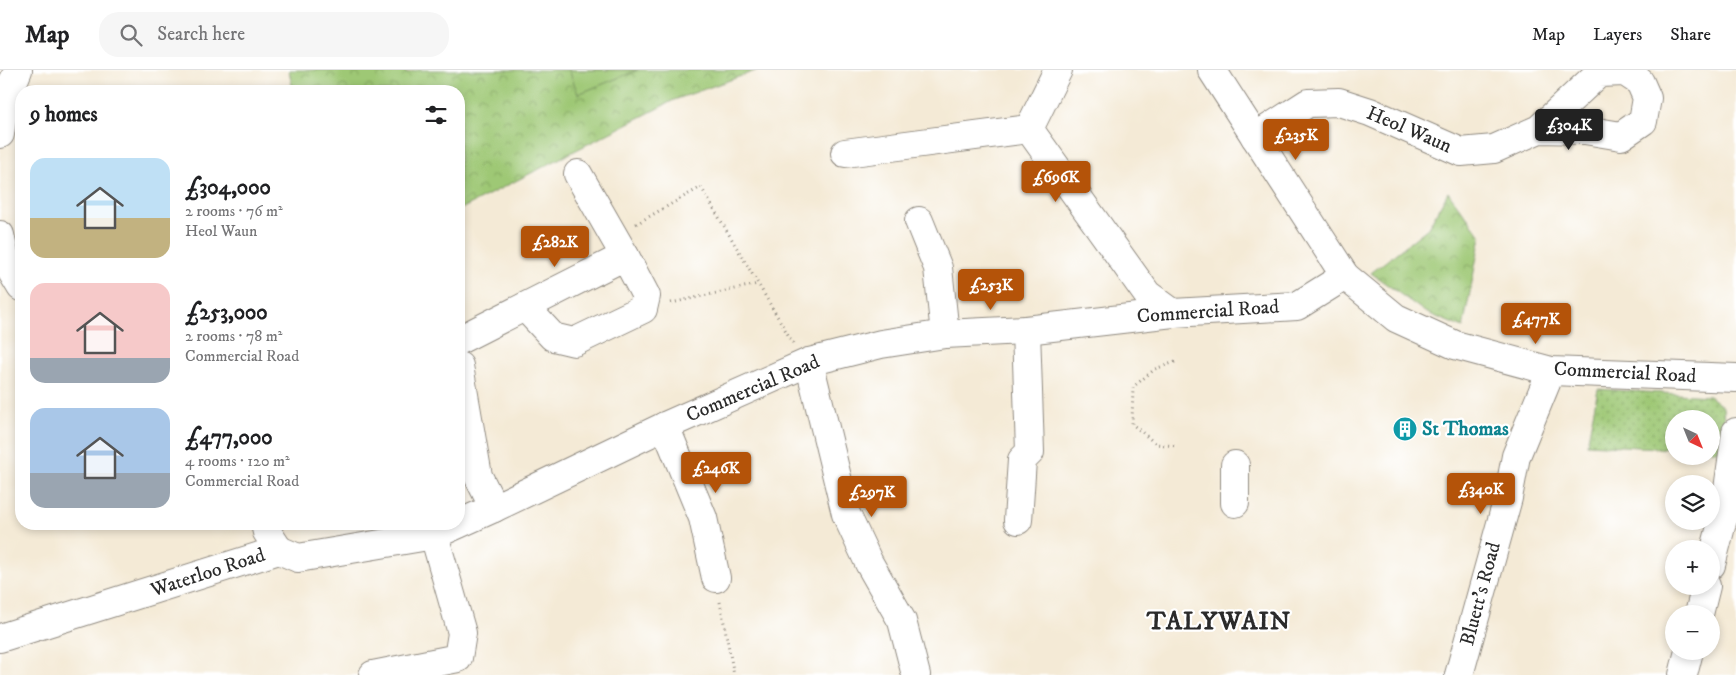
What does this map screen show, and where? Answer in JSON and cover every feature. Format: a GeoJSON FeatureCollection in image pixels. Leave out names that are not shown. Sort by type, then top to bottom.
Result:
{"type":"FeatureCollection","features":[{"type":"Feature","properties":{"kind":"street"},"geometry":{"type":"LineString","coordinates":[[0,134],[18,70]]}},
{"type":"Feature","properties":{"kind":"street"},"geometry":{"type":"LineString","coordinates":[[1029,129],[1058,70]]}},
{"type":"Feature","properties":{"kind":"street"},"geometry":{"type":"LineString","coordinates":[[1212,70],[1345,276]]}},
{"type":"Feature","properties":{"kind":"street","name":"Heol Waun"},"geometry":{"type":"LineString","coordinates":[[1255,137],[1308,103],[1339,102],[1370,112],[1461,152],[1494,149],[1539,129]]}},
{"type":"Feature","properties":{"kind":"street"},"geometry":{"type":"LineString","coordinates":[[845,153],[1029,129]]}},
{"type":"Feature","properties":{"kind":"street"},"geometry":{"type":"LineString","coordinates":[[1029,129],[1148,294],[1173,313]]}},
{"type":"Feature","properties":{"kind":"street"},"geometry":{"type":"LineString","coordinates":[[525,307],[553,337],[574,342],[643,309],[646,296],[578,174]]}},
{"type":"Feature","properties":{"kind":"street"},"geometry":{"type":"LineString","coordinates":[[920,221],[938,268],[945,334]]}},
{"type":"Feature","properties":{"kind":"street"},"geometry":{"type":"LineString","coordinates":[[0,235],[6,262],[15,277]]}},
{"type":"Feature","properties":{"kind":"street"},"geometry":{"type":"LineString","coordinates":[[465,337],[525,307],[620,247]]}},
{"type":"Feature","properties":{"kind":"street","name":"Commercial Road"},"geometry":{"type":"LineString","coordinates":[[665,426],[809,362],[881,344],[945,334],[1026,330],[1173,313],[1297,306],[1345,276],[1396,318],[1455,345],[1551,371],[1736,378]]}},
{"type":"Feature","properties":{"kind":"street"},"geometry":{"type":"LineString","coordinates":[[1018,520],[1022,460],[1030,452],[1026,330]]}},
{"type":"Feature","properties":{"kind":"street"},"geometry":{"type":"LineString","coordinates":[[809,362],[846,514],[869,563],[902,621],[916,675]]}},
{"type":"Feature","properties":{"kind":"street","name":"Bluett's Road"},"geometry":{"type":"LineString","coordinates":[[1459,675],[1508,498],[1516,456],[1551,371]]}},
{"type":"Feature","properties":{"kind":"street"},"geometry":{"type":"LineString","coordinates":[[465,401],[478,476],[494,508]]}},
{"type":"Feature","properties":{"kind":"street"},"geometry":{"type":"LineString","coordinates":[[665,426],[703,518],[716,578]]}},
{"type":"Feature","properties":{"kind":"street","name":"Waterloo Road"},"geometry":{"type":"LineString","coordinates":[[465,521],[665,426]]}},
{"type":"Feature","properties":{"kind":"street"},"geometry":{"type":"LineString","coordinates":[[1720,541],[1731,512],[1736,432]]}},
{"type":"Feature","properties":{"kind":"street"},"geometry":{"type":"LineString","coordinates":[[1235,465],[1235,504]]}},
{"type":"Feature","properties":{"kind":"street"},"geometry":{"type":"LineString","coordinates":[[266,530],[279,550]]}},
{"type":"Feature","properties":{"kind":"street","name":"Waterloo Road"},"geometry":{"type":"LineString","coordinates":[[0,638],[279,550],[298,558],[434,535],[445,530]]}},
{"type":"Feature","properties":{"kind":"street"},"geometry":{"type":"LineString","coordinates":[[373,675],[464,667],[462,633],[434,535]]}},
{"type":"Feature","properties":{"kind":"street"},"geometry":{"type":"LineString","coordinates":[[1683,675],[1687,660]]}},
{"type":"Feature","properties":{"kind":"path"},"geometry":{"type":"LineString","coordinates":[[620,247],[701,187],[798,352],[809,362]]}},
{"type":"Feature","properties":{"kind":"path"},"geometry":{"type":"LineString","coordinates":[[643,309],[758,284]]}},
{"type":"Feature","properties":{"kind":"path"},"geometry":{"type":"LineString","coordinates":[[1175,362],[1155,369],[1133,387],[1132,424],[1156,444],[1177,446]]}},
{"type":"Feature","properties":{"kind":"path"},"geometry":{"type":"LineString","coordinates":[[716,578],[734,675]]}},
{"type":"Feature","properties":{"kind":"green space"},"geometry":{"type":"Polygon","coordinates":[[[289,70],[404,70],[406,73],[418,70],[758,70],[674,100],[465,207],[465,85],[292,85],[289,70]]]}},
{"type":"Feature","properties":{"kind":"green space"},"geometry":{"type":"Polygon","coordinates":[[[569,70],[638,70],[578,94],[569,70]]]}},
{"type":"Feature","properties":{"kind":"green space"},"geometry":{"type":"Polygon","coordinates":[[[1448,192],[1481,236],[1463,328],[1425,312],[1371,273],[1428,228],[1448,192]]]}},
{"type":"Feature","properties":{"kind":"green space"},"geometry":{"type":"Polygon","coordinates":[[[1598,389],[1709,396],[1723,407],[1724,422],[1720,451],[1720,410],[1665,410],[1665,448],[1587,444],[1598,389]]]}},
{"type":"Feature","properties":{"kind":"place","name":"St Thomas"},"geometry":{"type":"Point","coordinates":[1405,429]}},
{"type":"Feature","properties":{"kind":"district","name":"TALYWAIN"},"geometry":{"type":"Point","coordinates":[1219,621]}}]}
